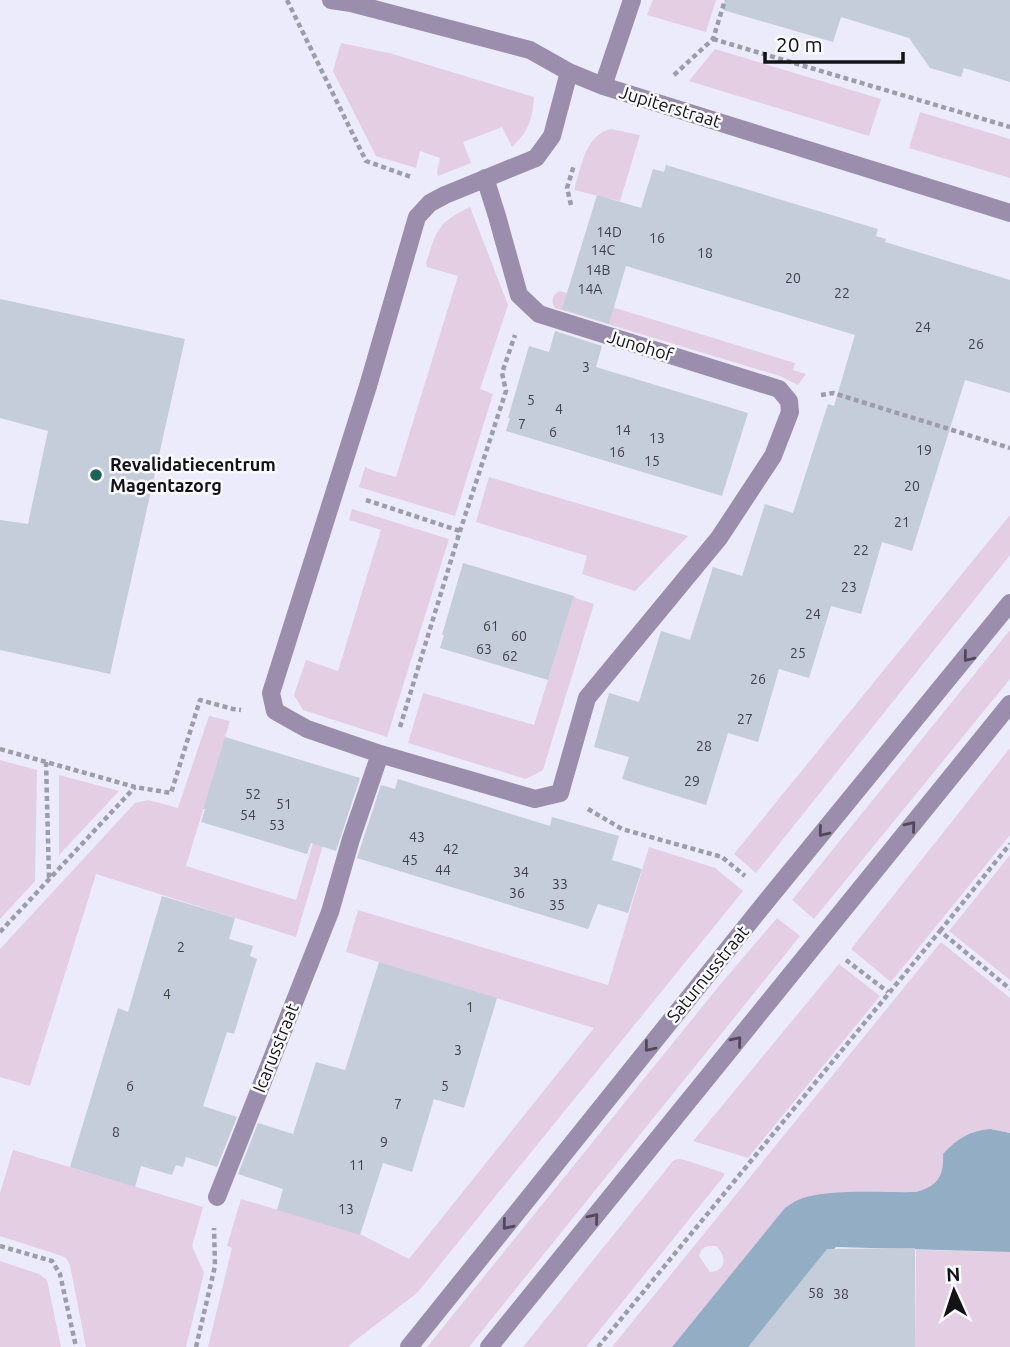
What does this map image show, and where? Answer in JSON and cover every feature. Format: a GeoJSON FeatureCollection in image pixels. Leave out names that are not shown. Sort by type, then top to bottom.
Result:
{"type":"FeatureCollection","features":[{"type":"Feature","properties":{"kind":"street","name":"Jupiterstraat"},"geometry":{"type":"LineString","coordinates":[[331,0],[530,50],[569,72],[603,86],[1010,213]]}},
{"type":"Feature","properties":{"kind":"street"},"geometry":{"type":"LineString","coordinates":[[603,86],[632,0]]}},
{"type":"Feature","properties":{"kind":"street"},"geometry":{"type":"LineString","coordinates":[[569,72],[552,136],[536,158],[444,195],[430,203],[417,217],[368,386],[271,693],[275,711],[307,729],[386,756],[535,799],[560,793],[587,698],[719,538],[774,456],[790,412],[789,401]]}},
{"type":"Feature","properties":{"kind":"street"},"geometry":{"type":"LineString","coordinates":[[485,178],[519,295],[530,306]]}},
{"type":"Feature","properties":{"kind":"street","name":"Junohof"},"geometry":{"type":"LineString","coordinates":[[530,306],[539,314],[779,390],[789,401]]}},
{"type":"Feature","properties":{"kind":"street","name":"Saturnusstraat"},"geometry":{"type":"LineString","coordinates":[[409,1347],[769,898],[1010,603]]}},
{"type":"Feature","properties":{"kind":"street"},"geometry":{"type":"LineString","coordinates":[[489,1347],[1010,704]]}},
{"type":"Feature","properties":{"kind":"street","name":"Icarusstraat"},"geometry":{"type":"LineString","coordinates":[[218,1197],[330,912],[351,839],[386,756]]}},
{"type":"Feature","properties":{"kind":"path"},"geometry":{"type":"LineString","coordinates":[[287,0],[366,161],[423,182],[430,203]]}},
{"type":"Feature","properties":{"kind":"path"},"geometry":{"type":"LineString","coordinates":[[673,76],[713,39],[725,0]]}},
{"type":"Feature","properties":{"kind":"path"},"geometry":{"type":"LineString","coordinates":[[713,39],[1010,127]]}},
{"type":"Feature","properties":{"kind":"path"},"geometry":{"type":"LineString","coordinates":[[386,756],[506,391],[502,373],[513,340],[530,306]]}},
{"type":"Feature","properties":{"kind":"path"},"geometry":{"type":"LineString","coordinates":[[789,401],[833,393],[1010,448]]}},
{"type":"Feature","properties":{"kind":"path"},"geometry":{"type":"LineString","coordinates":[[335,490],[460,531]]}},
{"type":"Feature","properties":{"kind":"path"},"geometry":{"type":"LineString","coordinates":[[0,749],[135,787],[171,793],[200,700],[233,709],[275,711]]}},
{"type":"Feature","properties":{"kind":"path"},"geometry":{"type":"LineString","coordinates":[[46,762],[49,879]]}},
{"type":"Feature","properties":{"kind":"path"},"geometry":{"type":"LineString","coordinates":[[0,932],[135,787]]}},
{"type":"Feature","properties":{"kind":"path"},"geometry":{"type":"LineString","coordinates":[[560,793],[622,829],[722,857],[769,898]]}},
{"type":"Feature","properties":{"kind":"path"},"geometry":{"type":"LineString","coordinates":[[598,1347],[1010,844]]}},
{"type":"Feature","properties":{"kind":"path"},"geometry":{"type":"LineString","coordinates":[[940,931],[1010,989]]}},
{"type":"Feature","properties":{"kind":"path"},"geometry":{"type":"LineString","coordinates":[[819,939],[888,992]]}},
{"type":"Feature","properties":{"kind":"path"},"geometry":{"type":"LineString","coordinates":[[196,1347],[215,1266],[214,1226],[218,1197]]}},
{"type":"Feature","properties":{"kind":"path"},"geometry":{"type":"LineString","coordinates":[[0,1246],[51,1261],[60,1274],[76,1347]]}},
{"type":"Feature","properties":{"kind":"shaded area"},"geometry":{"type":"Polygon","coordinates":[[[653,0],[716,0],[706,32],[647,15],[653,0]]]}},
{"type":"Feature","properties":{"kind":"shaded area"},"geometry":{"type":"Polygon","coordinates":[[[341,43],[389,53],[534,97],[529,125],[512,147],[502,127],[463,142],[471,163],[438,176],[440,158],[420,151],[416,168],[376,156],[333,71],[341,43]]]}},
{"type":"Feature","properties":{"kind":"shaded area"},"geometry":{"type":"Polygon","coordinates":[[[715,49],[881,99],[869,136],[689,81],[715,49]]]}},
{"type":"Feature","properties":{"kind":"shaded area"},"geometry":{"type":"Polygon","coordinates":[[[920,112],[1010,139],[1010,178],[909,148],[920,112]]]}},
{"type":"Feature","properties":{"kind":"shaded area"},"geometry":{"type":"Polygon","coordinates":[[[611,129],[640,135],[620,201],[574,190],[590,145],[602,132],[611,129]]]}},
{"type":"Feature","properties":{"kind":"shaded area"},"geometry":{"type":"Polygon","coordinates":[[[470,207],[508,305],[480,389],[493,394],[455,516],[359,487],[365,467],[396,477],[458,276],[427,267],[426,263],[444,223],[470,207]]]}},
{"type":"Feature","properties":{"kind":"shaded area"},"geometry":{"type":"Polygon","coordinates":[[[560,291],[795,363],[793,370],[806,374],[798,385],[780,376],[555,308],[553,298],[560,291]]]}},
{"type":"Feature","properties":{"kind":"shaded area"},"geometry":{"type":"Polygon","coordinates":[[[489,477],[688,536],[635,591],[582,574],[587,556],[476,522],[489,477]]]}},
{"type":"Feature","properties":{"kind":"shaded area"},"geometry":{"type":"Polygon","coordinates":[[[352,509],[449,539],[387,737],[303,710],[294,695],[306,660],[338,671],[381,530],[349,520],[352,509]]]}},
{"type":"Feature","properties":{"kind":"shaded area"},"geometry":{"type":"Polygon","coordinates":[[[1010,515],[1010,555],[756,873],[734,854],[1010,515]]]}},
{"type":"Feature","properties":{"kind":"shaded area"},"geometry":{"type":"Polygon","coordinates":[[[574,596],[594,604],[543,770],[526,779],[408,743],[423,693],[534,725],[574,596]]]}},
{"type":"Feature","properties":{"kind":"shaded area"},"geometry":{"type":"Polygon","coordinates":[[[1010,630],[1010,679],[814,919],[792,900],[1010,630]]]}},
{"type":"Feature","properties":{"kind":"shaded area"},"geometry":{"type":"Polygon","coordinates":[[[209,716],[230,721],[186,866],[296,900],[334,772],[344,774],[296,937],[96,874],[30,1086],[0,1077],[0,949],[135,803],[148,800],[178,808],[209,716]]]}},
{"type":"Feature","properties":{"kind":"shaded area"},"geometry":{"type":"Polygon","coordinates":[[[1010,748],[1010,835],[891,982],[851,949],[1010,748]]]}},
{"type":"Feature","properties":{"kind":"shaded area"},"geometry":{"type":"Polygon","coordinates":[[[0,760],[37,770],[35,881],[0,919],[0,760]]]}},
{"type":"Feature","properties":{"kind":"shaded area"},"geometry":{"type":"Polygon","coordinates":[[[59,775],[119,791],[59,855],[59,775]]]}},
{"type":"Feature","properties":{"kind":"shaded area"},"geometry":{"type":"Polygon","coordinates":[[[649,847],[715,868],[743,891],[417,1293],[348,1347],[208,1347],[232,1248],[227,1246],[241,1199],[362,1235],[409,1259],[594,1028],[346,952],[358,910],[608,985],[649,847]]]}},
{"type":"Feature","properties":{"kind":"shaded area"},"geometry":{"type":"Polygon","coordinates":[[[1010,855],[1010,980],[949,931],[1010,855]]]}},
{"type":"Feature","properties":{"kind":"shaded area"},"geometry":{"type":"Polygon","coordinates":[[[777,918],[800,936],[469,1347],[427,1347],[719,986],[777,918]]]}},
{"type":"Feature","properties":{"kind":"shaded area"},"geometry":{"type":"Polygon","coordinates":[[[941,942],[1010,998],[1010,1133],[943,1154],[941,1174],[924,1190],[784,1209],[672,1347],[612,1347],[941,942]],[[716,1246],[704,1248],[699,1256],[710,1272],[720,1269],[723,1262],[722,1254],[716,1246]]]}},
{"type":"Feature","properties":{"kind":"shaded area"},"geometry":{"type":"Polygon","coordinates":[[[839,964],[880,996],[748,1158],[693,1141],[839,964]]]}},
{"type":"Feature","properties":{"kind":"shaded area"},"geometry":{"type":"Polygon","coordinates":[[[13,1150],[203,1207],[192,1246],[204,1273],[186,1347],[86,1347],[70,1265],[66,1258],[0,1236],[0,1193],[13,1150]]]}},
{"type":"Feature","properties":{"kind":"shaded area"},"geometry":{"type":"Polygon","coordinates":[[[678,1159],[724,1173],[724,1176],[586,1347],[523,1347],[673,1161],[678,1159]]]}},
{"type":"Feature","properties":{"kind":"shaded area"},"geometry":{"type":"Polygon","coordinates":[[[916,1250],[1010,1252],[1010,1347],[915,1347],[916,1250]]]}},
{"type":"Feature","properties":{"kind":"shaded area"},"geometry":{"type":"Polygon","coordinates":[[[0,1261],[39,1274],[47,1280],[61,1347],[0,1347],[0,1261]]]}},
{"type":"Feature","properties":{"kind":"water"},"geometry":{"type":"Polygon","coordinates":[[[990,1129],[1010,1133],[1010,1252],[836,1247],[753,1347],[672,1347],[784,1209],[791,1204],[810,1196],[824,1194],[924,1190],[941,1174],[943,1154],[948,1149],[970,1134],[990,1129]]]}},
{"type":"Feature","properties":{"kind":"building"},"geometry":{"type":"Polygon","coordinates":[[[725,0],[1010,0],[1010,82],[964,68],[961,77],[930,68],[909,38],[841,17],[833,42],[723,10],[725,0]]]}},
{"type":"Feature","properties":{"kind":"building"},"geometry":{"type":"Polygon","coordinates":[[[666,165],[878,229],[876,236],[886,239],[885,242],[1010,280],[1010,393],[965,380],[912,551],[882,542],[861,614],[831,606],[809,678],[779,669],[758,742],[728,733],[706,805],[622,779],[629,757],[594,747],[609,693],[639,702],[661,631],[690,640],[713,567],[742,576],[765,504],[793,513],[828,404],[834,406],[855,335],[626,266],[609,324],[562,309],[597,195],[641,208],[653,169],[664,172],[666,165]]]}},
{"type":"Feature","properties":{"kind":"building","name":"Revalidatiecentrum Magentazorg"},"geometry":{"type":"Polygon","coordinates":[[[0,299],[185,339],[110,674],[0,650],[0,520],[28,524],[48,431],[0,418],[0,299]]]}},
{"type":"Feature","properties":{"kind":"building"},"geometry":{"type":"Polygon","coordinates":[[[555,331],[602,346],[596,367],[748,413],[722,496],[506,431],[529,346],[549,352],[555,331]]]}},
{"type":"Feature","properties":{"kind":"building"},"geometry":{"type":"Polygon","coordinates":[[[463,563],[574,596],[548,680],[440,648],[463,563]]]}},
{"type":"Feature","properties":{"kind":"building"},"geometry":{"type":"Polygon","coordinates":[[[225,737],[360,778],[336,851],[311,843],[307,854],[201,822],[225,737]]]}},
{"type":"Feature","properties":{"kind":"building"},"geometry":{"type":"Polygon","coordinates":[[[398,779],[550,826],[552,817],[619,836],[612,860],[642,869],[628,913],[598,904],[588,929],[357,858],[381,785],[395,789],[398,779]]]}},
{"type":"Feature","properties":{"kind":"building"},"geometry":{"type":"Polygon","coordinates":[[[162,896],[235,918],[229,939],[253,946],[250,956],[257,959],[234,1034],[227,1032],[203,1106],[237,1117],[217,1167],[186,1157],[183,1167],[176,1165],[172,1175],[141,1166],[135,1187],[70,1167],[118,1008],[128,1012],[162,896]]]}},
{"type":"Feature","properties":{"kind":"building"},"geometry":{"type":"Polygon","coordinates":[[[379,962],[497,998],[464,1108],[434,1099],[412,1172],[383,1163],[360,1235],[277,1210],[283,1189],[238,1174],[258,1123],[293,1134],[316,1062],[345,1070],[379,962]]]}},
{"type":"Feature","properties":{"kind":"building"},"geometry":{"type":"Polygon","coordinates":[[[915,1248],[915,1347],[748,1347],[827,1249],[915,1248]]]}},
{"type":"Feature","properties":{"kind":"place","name":"Revalidatiecentrum Magentazorg"},"geometry":{"type":"Point","coordinates":[96,475]}}]}
